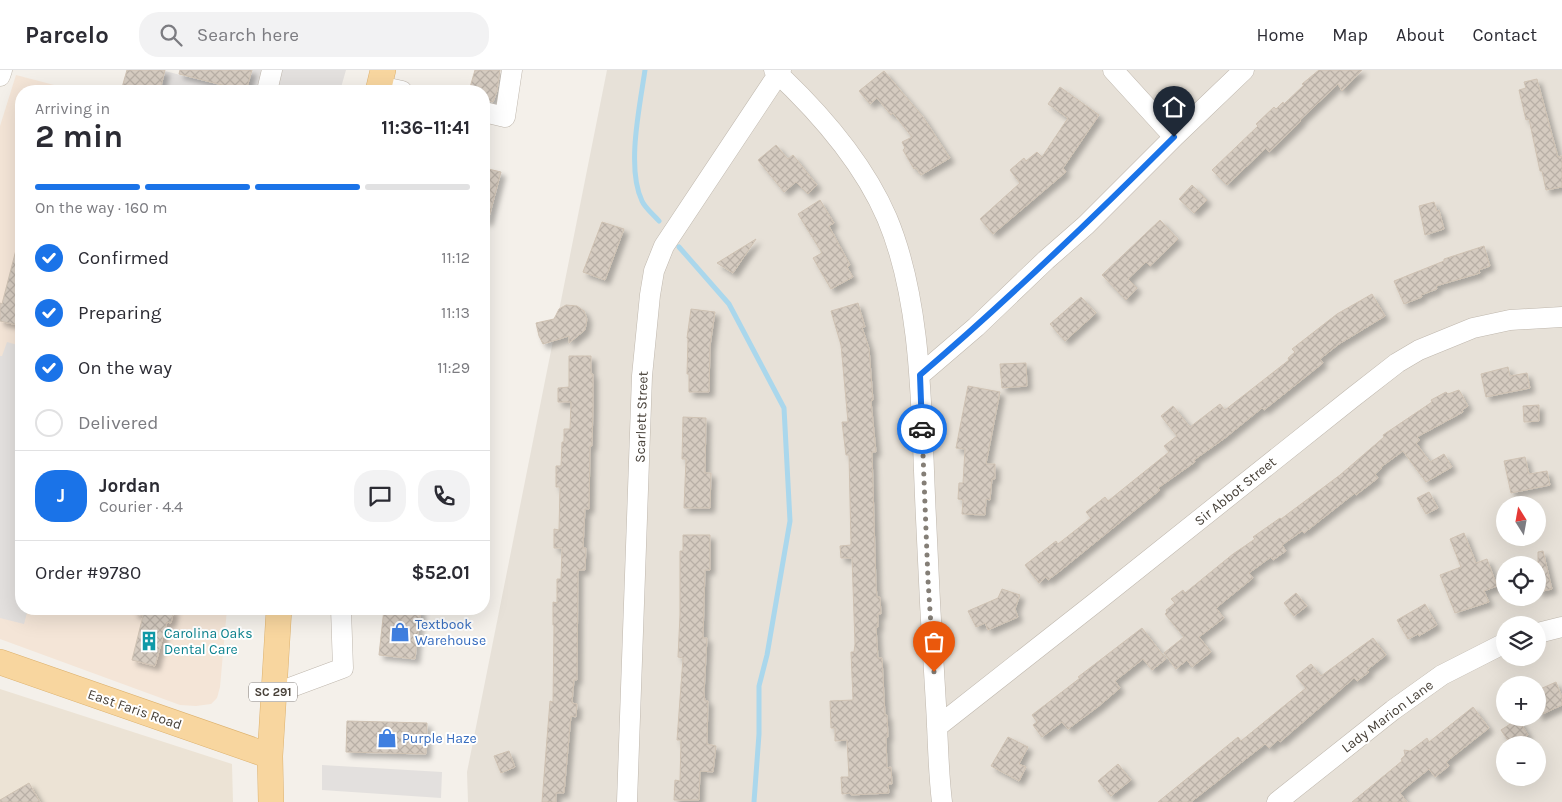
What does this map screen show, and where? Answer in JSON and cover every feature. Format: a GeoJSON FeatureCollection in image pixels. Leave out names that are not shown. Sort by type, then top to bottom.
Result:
{"type":"FeatureCollection","features":[{"type":"Feature","properties":{"kind":"main road","name":"SC 291"},"geometry":{"type":"LineString","coordinates":[[271,802],[270,756],[278,615]]}},
{"type":"Feature","properties":{"kind":"main road","name":"East Faris Road"},"geometry":{"type":"LineString","coordinates":[[0,662],[270,756]]}},
{"type":"Feature","properties":{"kind":"street"},"geometry":{"type":"LineString","coordinates":[[0,76],[2,70]]}},
{"type":"Feature","properties":{"kind":"street"},"geometry":{"type":"LineString","coordinates":[[268,85],[272,70]]}},
{"type":"Feature","properties":{"kind":"street"},"geometry":{"type":"LineString","coordinates":[[490,113],[505,117],[512,70]]}},
{"type":"Feature","properties":{"kind":"street"},"geometry":{"type":"LineString","coordinates":[[1113,70],[1174,137]]}},
{"type":"Feature","properties":{"kind":"street"},"geometry":{"type":"LineString","coordinates":[[920,375],[976,327],[1046,260],[1086,225],[1244,70]]}},
{"type":"Feature","properties":{"kind":"street"},"geometry":{"type":"LineString","coordinates":[[778,72],[809,105],[858,166],[887,218],[900,256],[908,294],[920,375],[928,580],[942,802]]}},
{"type":"Feature","properties":{"kind":"street","name":"Scarlett Street"},"geometry":{"type":"LineString","coordinates":[[628,802],[642,376],[654,271],[664,246],[778,72]]}},
{"type":"Feature","properties":{"kind":"street","name":"Sir Abbot Street"},"geometry":{"type":"LineString","coordinates":[[938,726],[1397,363],[1419,350],[1473,328],[1510,320],[1562,317]]}},
{"type":"Feature","properties":{"kind":"street"},"geometry":{"type":"LineString","coordinates":[[273,694],[343,668],[341,615]]}},
{"type":"Feature","properties":{"kind":"street"},"geometry":{"type":"LineString","coordinates":[[1546,631],[1562,627]]}},
{"type":"Feature","properties":{"kind":"street","name":"Lady Marion Lane"},"geometry":{"type":"LineString","coordinates":[[1277,802],[1393,710],[1442,675],[1496,648]]}},
{"type":"Feature","properties":{"kind":"shaded area"},"geometry":{"type":"Polygon","coordinates":[[[252,70],[346,70],[342,85],[248,85],[252,70]]]}},
{"type":"Feature","properties":{"kind":"shaded area"},"geometry":{"type":"Polygon","coordinates":[[[607,70],[1562,70],[1562,802],[468,802],[467,772],[607,70]]]}},
{"type":"Feature","properties":{"kind":"shaded area"},"geometry":{"type":"Polygon","coordinates":[[[165,71],[219,85],[162,85],[165,71]]]}},
{"type":"Feature","properties":{"kind":"shaded area"},"geometry":{"type":"Polygon","coordinates":[[[16,75],[54,85],[15,85],[15,615],[226,615],[220,687],[217,698],[211,704],[196,706],[180,705],[0,639],[0,126],[16,75]]]}},
{"type":"Feature","properties":{"kind":"shaded area"},"geometry":{"type":"Polygon","coordinates":[[[7,342],[15,344],[15,615],[26,615],[24,624],[0,618],[0,356],[2,356],[7,342]]]}},
{"type":"Feature","properties":{"kind":"shaded area"},"geometry":{"type":"Polygon","coordinates":[[[0,689],[232,764],[233,802],[0,802],[0,689]]]}},
{"type":"Feature","properties":{"kind":"shaded area"},"geometry":{"type":"Polygon","coordinates":[[[322,765],[442,772],[441,798],[322,790],[322,765]]]}},
{"type":"Feature","properties":{"kind":"building"},"geometry":{"type":"Polygon","coordinates":[[[127,70],[165,70],[161,85],[123,85],[127,70]]]}},
{"type":"Feature","properties":{"kind":"building"},"geometry":{"type":"Polygon","coordinates":[[[180,70],[252,70],[248,85],[222,85],[179,74],[180,70]]]}},
{"type":"Feature","properties":{"kind":"building"},"geometry":{"type":"Polygon","coordinates":[[[475,70],[500,70],[497,91],[493,102],[490,101],[490,85],[471,85],[475,70]]]}},
{"type":"Feature","properties":{"kind":"building"},"geometry":{"type":"Polygon","coordinates":[[[1319,70],[1362,70],[1342,91],[1338,84],[1269,152],[1266,148],[1227,185],[1212,170],[1258,126],[1256,124],[1274,107],[1276,109],[1283,102],[1284,104],[1304,85],[1302,84],[1319,70]]]}},
{"type":"Feature","properties":{"kind":"building"},"geometry":{"type":"Polygon","coordinates":[[[884,71],[923,117],[950,158],[921,175],[916,168],[914,169],[903,150],[905,148],[902,142],[912,137],[893,113],[891,115],[877,98],[870,104],[859,91],[884,71]]]}},
{"type":"Feature","properties":{"kind":"building"},"geometry":{"type":"Polygon","coordinates":[[[1537,79],[1558,157],[1562,156],[1562,187],[1546,190],[1529,119],[1526,120],[1519,90],[1526,88],[1524,82],[1537,79]]]}},
{"type":"Feature","properties":{"kind":"building"},"geometry":{"type":"Polygon","coordinates":[[[1060,87],[1099,115],[1063,168],[1066,172],[993,234],[980,219],[1020,183],[1010,170],[1024,158],[1026,161],[1037,152],[1042,157],[1068,118],[1048,104],[1060,87]]]}},
{"type":"Feature","properties":{"kind":"building"},"geometry":{"type":"Polygon","coordinates":[[[776,145],[788,159],[793,155],[817,185],[808,194],[796,182],[784,192],[758,160],[776,145]]]}},
{"type":"Feature","properties":{"kind":"building"},"geometry":{"type":"Polygon","coordinates":[[[490,169],[501,172],[490,213],[490,169]]]}},
{"type":"Feature","properties":{"kind":"building"},"geometry":{"type":"Polygon","coordinates":[[[1192,185],[1207,200],[1194,213],[1179,199],[1192,185]]]}},
{"type":"Feature","properties":{"kind":"building"},"geometry":{"type":"Polygon","coordinates":[[[820,200],[834,223],[829,226],[850,265],[847,267],[853,277],[831,289],[813,258],[822,253],[798,214],[820,200]]]}},
{"type":"Feature","properties":{"kind":"building"},"geometry":{"type":"Polygon","coordinates":[[[1434,202],[1437,211],[1439,210],[1444,229],[1425,235],[1419,206],[1434,202]]]}},
{"type":"Feature","properties":{"kind":"building"},"geometry":{"type":"Polygon","coordinates":[[[1160,220],[1178,239],[1150,266],[1146,262],[1128,279],[1137,288],[1126,300],[1102,275],[1160,220]]]}},
{"type":"Feature","properties":{"kind":"building"},"geometry":{"type":"Polygon","coordinates":[[[602,222],[624,229],[605,280],[583,272],[602,222]]]}},
{"type":"Feature","properties":{"kind":"building"},"geometry":{"type":"Polygon","coordinates":[[[756,239],[733,273],[717,263],[756,239]]]}},
{"type":"Feature","properties":{"kind":"building"},"geometry":{"type":"Polygon","coordinates":[[[1484,246],[1490,266],[1479,270],[1480,273],[1436,286],[1437,289],[1404,304],[1394,281],[1444,261],[1444,259],[1484,246]]]}},
{"type":"Feature","properties":{"kind":"building"},"geometry":{"type":"Polygon","coordinates":[[[15,254],[15,325],[0,321],[0,303],[2,304],[15,254]]]}},
{"type":"Feature","properties":{"kind":"building"},"geometry":{"type":"Polygon","coordinates":[[[1372,294],[1385,316],[1339,344],[1320,359],[1323,363],[1264,410],[1262,408],[1194,460],[1195,462],[1158,488],[1160,490],[1060,571],[1048,580],[1046,577],[1039,583],[1025,565],[1056,541],[1058,544],[1091,518],[1086,512],[1105,497],[1108,501],[1169,452],[1164,446],[1177,436],[1161,416],[1173,406],[1190,427],[1220,404],[1225,410],[1289,360],[1288,358],[1295,352],[1292,349],[1337,314],[1372,294]]]}},
{"type":"Feature","properties":{"kind":"building"},"geometry":{"type":"Polygon","coordinates":[[[1081,297],[1096,313],[1065,341],[1050,324],[1081,297]]]}},
{"type":"Feature","properties":{"kind":"building"},"geometry":{"type":"Polygon","coordinates":[[[858,303],[865,327],[862,327],[869,348],[873,400],[871,401],[876,452],[872,452],[876,585],[877,597],[880,597],[881,614],[878,614],[878,627],[876,627],[878,658],[882,658],[885,715],[887,715],[887,768],[891,767],[892,784],[888,784],[889,793],[851,795],[851,793],[842,794],[841,777],[849,777],[847,740],[835,741],[835,728],[831,728],[830,701],[853,700],[851,652],[854,652],[855,644],[852,558],[841,558],[840,546],[851,545],[849,455],[846,455],[842,422],[848,422],[841,345],[831,311],[858,303]]]}},
{"type":"Feature","properties":{"kind":"building"},"geometry":{"type":"Polygon","coordinates":[[[566,305],[577,306],[584,311],[587,319],[585,330],[569,343],[569,336],[543,344],[536,323],[554,319],[559,309],[566,305]]]}},
{"type":"Feature","properties":{"kind":"building"},"geometry":{"type":"Polygon","coordinates":[[[691,309],[715,312],[710,346],[709,392],[689,392],[687,338],[691,309]]]}},
{"type":"Feature","properties":{"kind":"building"},"geometry":{"type":"Polygon","coordinates":[[[569,356],[591,356],[593,406],[589,509],[585,509],[583,548],[586,548],[585,570],[578,570],[577,680],[574,680],[572,703],[577,704],[576,717],[571,716],[564,793],[556,793],[556,802],[542,802],[550,701],[553,702],[553,602],[557,603],[557,579],[561,579],[562,548],[554,548],[554,529],[559,530],[560,487],[556,487],[556,466],[561,466],[564,429],[570,429],[571,402],[558,402],[558,388],[569,387],[569,356]]]}},
{"type":"Feature","properties":{"kind":"building"},"geometry":{"type":"Polygon","coordinates":[[[1026,363],[1027,386],[1002,388],[1000,364],[1026,363]]]}},
{"type":"Feature","properties":{"kind":"building"},"geometry":{"type":"Polygon","coordinates":[[[1508,367],[1510,376],[1527,373],[1530,388],[1486,397],[1481,374],[1508,367]]]}},
{"type":"Feature","properties":{"kind":"building"},"geometry":{"type":"Polygon","coordinates":[[[968,386],[1000,392],[986,464],[995,464],[995,479],[992,479],[990,500],[986,499],[985,515],[962,514],[963,500],[958,499],[959,483],[963,483],[965,449],[956,448],[968,386]]]}},
{"type":"Feature","properties":{"kind":"building"},"geometry":{"type":"Polygon","coordinates":[[[1459,390],[1468,406],[1462,410],[1463,412],[1417,437],[1420,440],[1416,443],[1430,462],[1444,454],[1452,467],[1426,482],[1403,451],[1381,467],[1375,474],[1378,478],[1356,495],[1355,493],[1304,533],[1302,531],[1282,545],[1286,551],[1273,560],[1271,557],[1249,573],[1253,578],[1216,608],[1224,618],[1199,637],[1211,652],[1192,667],[1187,660],[1176,669],[1164,653],[1184,637],[1165,614],[1166,610],[1175,603],[1171,599],[1183,590],[1185,593],[1233,554],[1255,539],[1253,537],[1281,519],[1340,475],[1384,437],[1383,435],[1432,402],[1431,400],[1446,392],[1448,394],[1459,390]]]}},
{"type":"Feature","properties":{"kind":"building"},"geometry":{"type":"Polygon","coordinates":[[[1539,405],[1539,421],[1524,422],[1523,406],[1539,405]]]}},
{"type":"Feature","properties":{"kind":"building"},"geometry":{"type":"Polygon","coordinates":[[[683,417],[706,418],[705,473],[711,473],[710,508],[684,508],[686,459],[682,459],[683,417]]]}},
{"type":"Feature","properties":{"kind":"building"},"geometry":{"type":"Polygon","coordinates":[[[1525,457],[1529,474],[1547,471],[1550,485],[1511,493],[1504,461],[1525,457]]]}},
{"type":"Feature","properties":{"kind":"building"},"geometry":{"type":"Polygon","coordinates":[[[1429,492],[1438,508],[1426,514],[1417,498],[1429,492]]]}},
{"type":"Feature","properties":{"kind":"building"},"geometry":{"type":"Polygon","coordinates":[[[1464,533],[1476,563],[1487,559],[1496,583],[1496,586],[1484,591],[1489,602],[1455,613],[1440,575],[1461,567],[1450,539],[1464,533]]]}},
{"type":"Feature","properties":{"kind":"building"},"geometry":{"type":"Polygon","coordinates":[[[683,535],[710,535],[710,570],[705,570],[703,638],[707,638],[704,694],[705,701],[708,701],[707,744],[716,746],[713,772],[700,771],[699,800],[674,800],[675,780],[680,781],[681,740],[677,740],[683,658],[678,657],[680,551],[683,551],[683,535]]]}},
{"type":"Feature","properties":{"kind":"building"},"geometry":{"type":"Polygon","coordinates":[[[1543,551],[1544,556],[1538,556],[1538,552],[1543,551]]]}},
{"type":"Feature","properties":{"kind":"building"},"geometry":{"type":"Polygon","coordinates":[[[1546,564],[1552,589],[1546,590],[1546,564]]]}},
{"type":"Feature","properties":{"kind":"building"},"geometry":{"type":"Polygon","coordinates":[[[1002,589],[1020,595],[1015,609],[1018,617],[988,630],[985,623],[976,627],[968,611],[998,598],[1002,589]]]}},
{"type":"Feature","properties":{"kind":"building"},"geometry":{"type":"Polygon","coordinates":[[[1296,593],[1307,606],[1294,616],[1284,603],[1296,593]]]}},
{"type":"Feature","properties":{"kind":"building"},"geometry":{"type":"Polygon","coordinates":[[[1425,604],[1437,625],[1419,636],[1418,634],[1408,639],[1397,620],[1425,604]]]}},
{"type":"Feature","properties":{"kind":"building","name":"Carolina Oaks Dental Care"},"geometry":{"type":"Polygon","coordinates":[[[140,615],[173,615],[171,623],[167,622],[155,666],[132,660],[143,616],[140,615]]]}},
{"type":"Feature","properties":{"kind":"building","name":"Textbook Warehouse"},"geometry":{"type":"Polygon","coordinates":[[[383,615],[420,615],[415,659],[379,655],[383,615]]]}},
{"type":"Feature","properties":{"kind":"building"},"geometry":{"type":"Polygon","coordinates":[[[1142,628],[1166,659],[1152,670],[1143,659],[1115,681],[1120,688],[1099,706],[1068,729],[1062,722],[1042,737],[1033,725],[1037,722],[1032,715],[1142,628]]]}},
{"type":"Feature","properties":{"kind":"building"},"geometry":{"type":"Polygon","coordinates":[[[1373,638],[1386,655],[1367,670],[1369,672],[1357,681],[1354,678],[1280,742],[1278,740],[1269,748],[1265,744],[1191,802],[1158,802],[1238,737],[1241,741],[1306,688],[1296,676],[1311,664],[1321,676],[1373,638]]]}},
{"type":"Feature","properties":{"kind":"building"},"geometry":{"type":"Polygon","coordinates":[[[1556,682],[1562,697],[1562,705],[1546,712],[1546,686],[1556,682]]]}},
{"type":"Feature","properties":{"kind":"building"},"geometry":{"type":"Polygon","coordinates":[[[1473,707],[1489,728],[1446,762],[1449,766],[1435,777],[1429,769],[1400,793],[1407,802],[1352,802],[1402,761],[1401,759],[1405,755],[1404,750],[1410,751],[1427,738],[1429,742],[1473,707]]]}},
{"type":"Feature","properties":{"kind":"building","name":"Purple Haze"},"geometry":{"type":"Polygon","coordinates":[[[347,721],[427,723],[426,754],[346,752],[347,721]]]}},
{"type":"Feature","properties":{"kind":"building"},"geometry":{"type":"Polygon","coordinates":[[[1507,726],[1522,726],[1528,735],[1505,736],[1501,730],[1507,726]]]}},
{"type":"Feature","properties":{"kind":"building"},"geometry":{"type":"Polygon","coordinates":[[[1008,737],[1028,747],[1019,764],[1026,767],[1019,781],[991,766],[1008,737]]]}},
{"type":"Feature","properties":{"kind":"building"},"geometry":{"type":"Polygon","coordinates":[[[509,751],[515,767],[501,773],[494,756],[509,751]]]}},
{"type":"Feature","properties":{"kind":"building"},"geometry":{"type":"Polygon","coordinates":[[[1118,764],[1131,780],[1111,796],[1098,781],[1118,764]]]}},
{"type":"Feature","properties":{"kind":"building"},"geometry":{"type":"Polygon","coordinates":[[[29,783],[40,802],[0,802],[0,800],[29,783]]]}},
{"type":"Feature","properties":{"kind":"waterway"},"geometry":{"type":"LineString","coordinates":[[645,70],[636,136],[635,172],[637,187],[642,201],[659,221]]}},
{"type":"Feature","properties":{"kind":"waterway"},"geometry":{"type":"LineString","coordinates":[[679,247],[729,304],[784,408],[790,521],[767,655],[759,686],[759,734],[754,802]]}},
{"type":"Feature","properties":{"kind":"way so far"},"geometry":{"type":"LineString","coordinates":[[922,429],[934,672]]}},
{"type":"Feature","properties":{"kind":"place","name":"Textbook Warehouse"},"geometry":{"type":"Point","coordinates":[400,632]}},
{"type":"Feature","properties":{"kind":"place","name":"Carolina Oaks Dental Care"},"geometry":{"type":"Point","coordinates":[149,641]}},
{"type":"Feature","properties":{"kind":"place","name":"Purple Haze"},"geometry":{"type":"Point","coordinates":[387,738]}},
{"type":"Feature","properties":{"kind":"route"},"geometry":{"type":"LineString","coordinates":[[922,429],[920,375],[976,327],[1046,260],[1086,225],[1174,137]]}}]}
